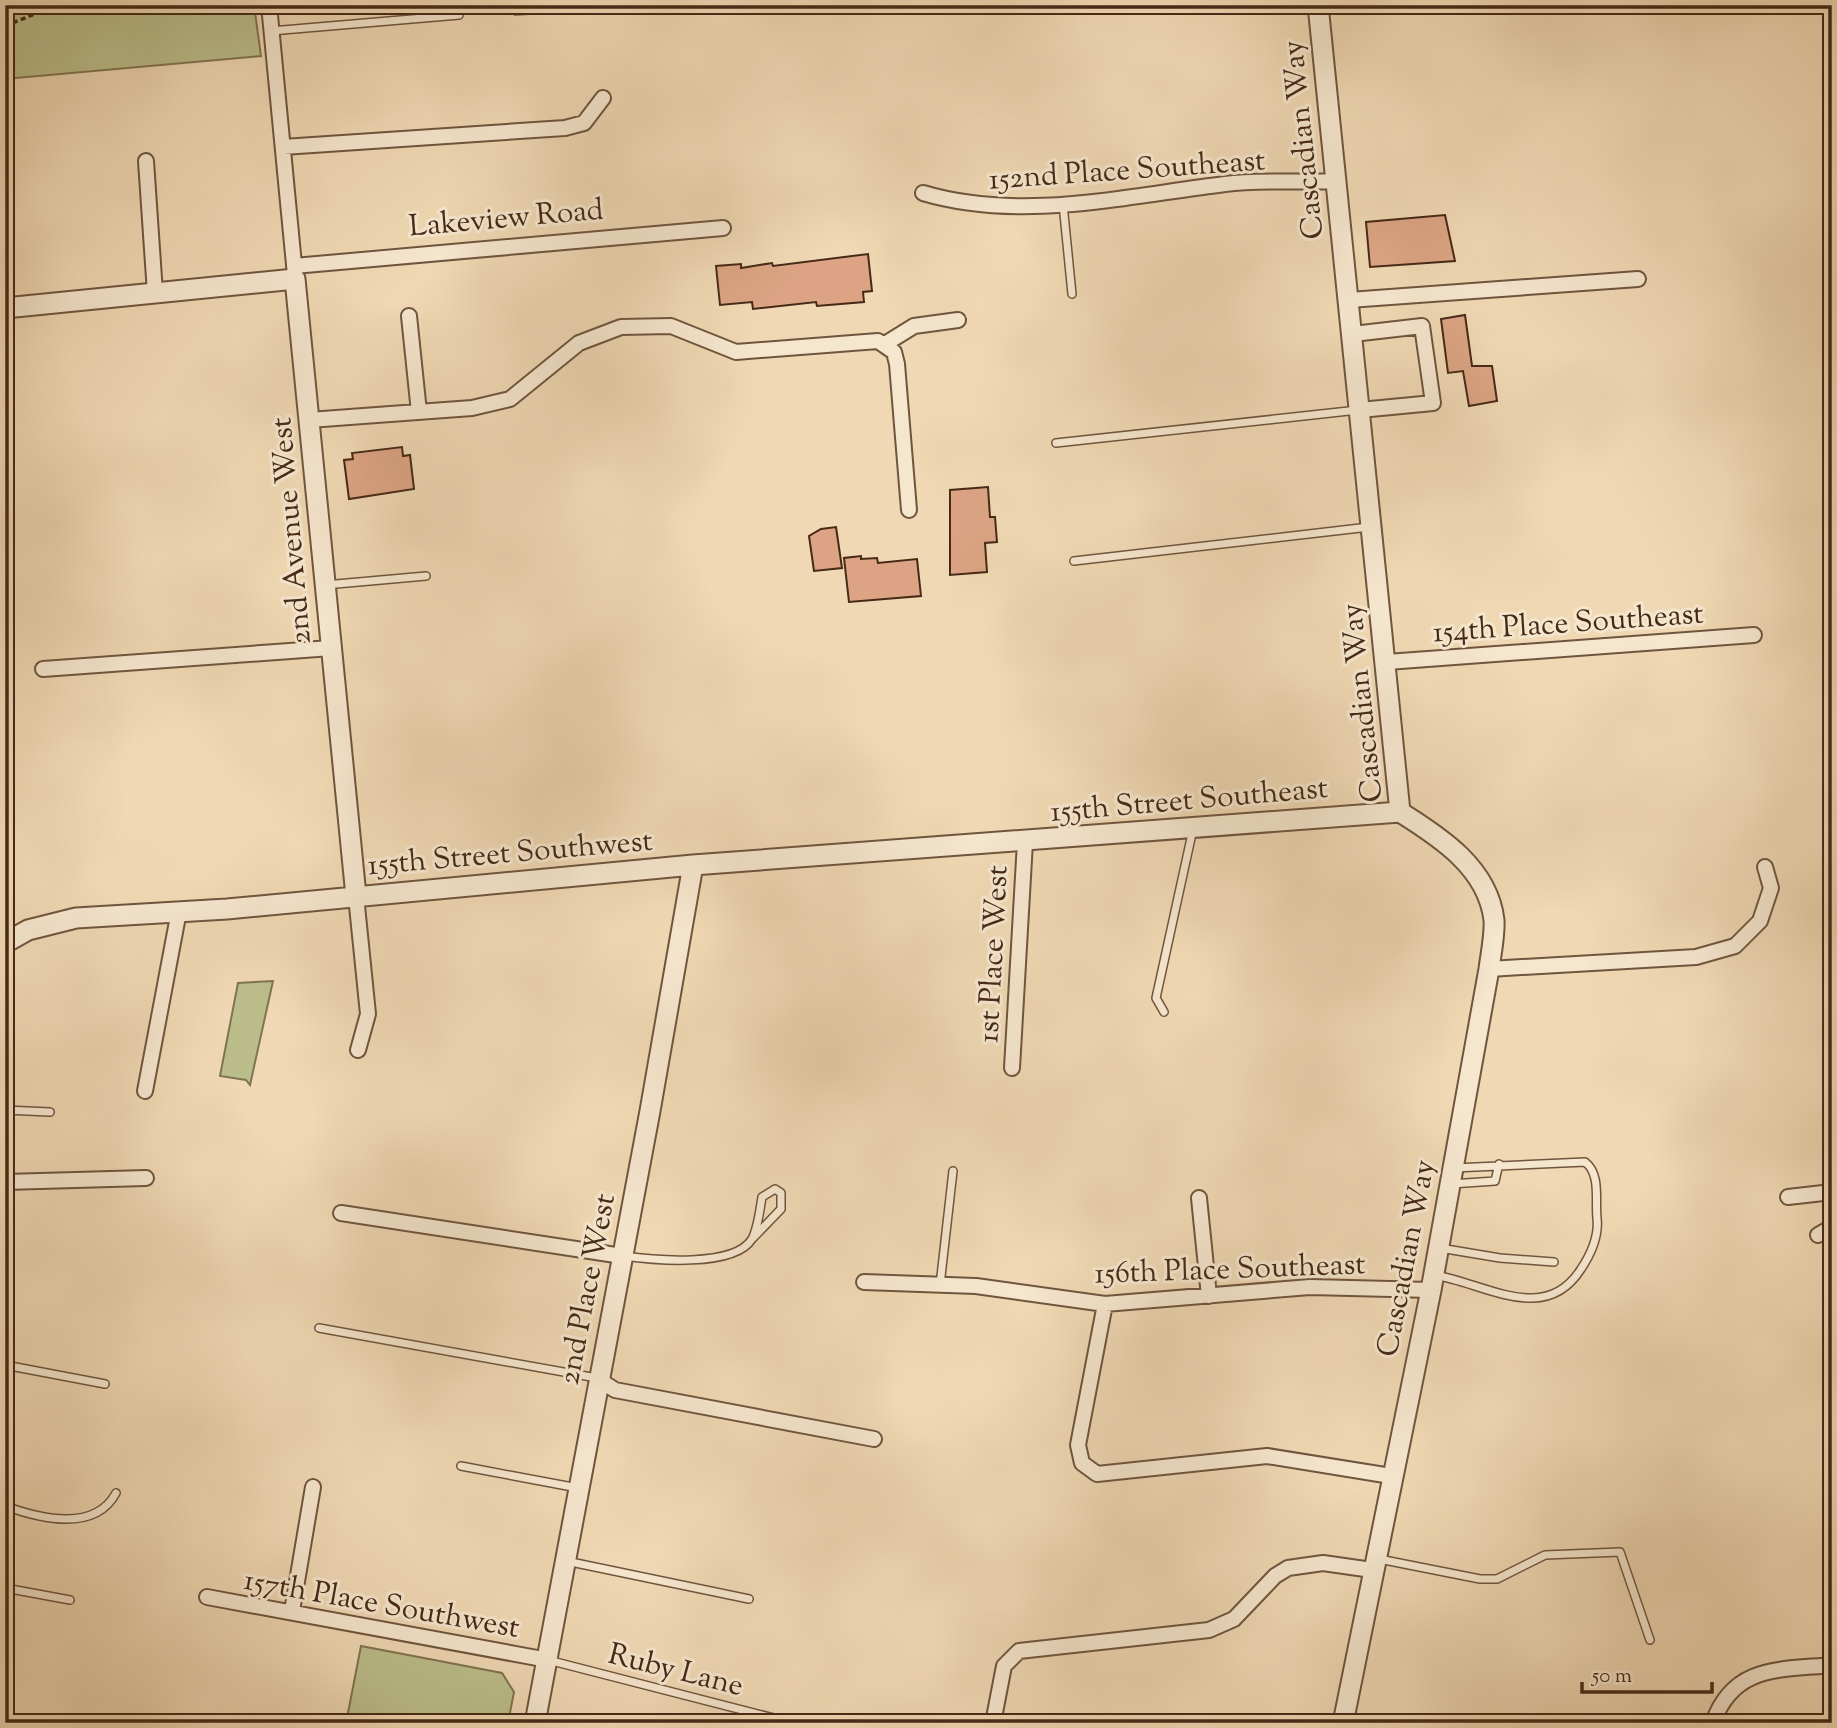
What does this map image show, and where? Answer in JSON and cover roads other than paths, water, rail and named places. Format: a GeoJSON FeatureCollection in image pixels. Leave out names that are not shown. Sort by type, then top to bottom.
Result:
{"type":"FeatureCollection","features":[{"type":"Feature","properties":{"kind":"street"},"geometry":{"type":"LineString","coordinates":[[896,6],[907,5]]}},
{"type":"Feature","properties":{"kind":"street","name":"Cascadian Way"},"geometry":{"type":"LineString","coordinates":[[1318,5],[1387,662],[1400,812],[1446,841],[1470,867],[1490,902],[1494,921],[1489,969],[1433,1283],[1391,1476],[1343,1723]]}},
{"type":"Feature","properties":{"kind":"street","name":"2nd Avenue West"},"geometry":{"type":"LineString","coordinates":[[269,8],[368,1014],[358,1050]]}},
{"type":"Feature","properties":{"kind":"street"},"geometry":{"type":"LineString","coordinates":[[283,147],[565,128],[584,123],[603,98]]}},
{"type":"Feature","properties":{"kind":"street"},"geometry":{"type":"LineString","coordinates":[[146,161],[155,293]]}},
{"type":"Feature","properties":{"kind":"street","name":"152nd Place Southeast"},"geometry":{"type":"LineString","coordinates":[[923,193],[958,204],[988,207],[1063,204],[1228,183],[1337,181]]}},
{"type":"Feature","properties":{"kind":"street","name":"Lakeview Road"},"geometry":{"type":"LineString","coordinates":[[5,308],[155,293],[295,273],[723,228]]}},
{"type":"Feature","properties":{"kind":"street"},"geometry":{"type":"LineString","coordinates":[[1349,300],[1638,279]]}},
{"type":"Feature","properties":{"kind":"street"},"geometry":{"type":"LineString","coordinates":[[409,316],[419,412]]}},
{"type":"Feature","properties":{"kind":"street"},"geometry":{"type":"LineString","coordinates":[[885,344],[914,326],[958,320]]}},
{"type":"Feature","properties":{"kind":"street"},"geometry":{"type":"LineString","coordinates":[[309,420],[472,408],[510,399],[579,344],[621,327],[671,326],[736,352],[878,341],[894,352],[897,363],[909,510]]}},
{"type":"Feature","properties":{"kind":"street"},"geometry":{"type":"LineString","coordinates":[[1353,334],[1422,326],[1433,403],[1360,410]]}},
{"type":"Feature","properties":{"kind":"street","name":"154th Place Southeast"},"geometry":{"type":"LineString","coordinates":[[1387,662],[1754,635]]}},
{"type":"Feature","properties":{"kind":"street"},"geometry":{"type":"LineString","coordinates":[[43,669],[331,648]]}},
{"type":"Feature","properties":{"kind":"street","name":"155th Street Southeast"},"geometry":{"type":"LineString","coordinates":[[1025,842],[1400,812]]}},
{"type":"Feature","properties":{"kind":"street","name":"155th Street Southwest"},"geometry":{"type":"LineString","coordinates":[[5,943],[28,930],[76,918],[693,865],[1025,842]]}},
{"type":"Feature","properties":{"kind":"street","name":"1st Place West"},"geometry":{"type":"LineString","coordinates":[[1012,1068],[1025,842]]}},
{"type":"Feature","properties":{"kind":"street","name":"2nd Place West"},"geometry":{"type":"LineString","coordinates":[[534,1723],[548,1660],[693,865]]}},
{"type":"Feature","properties":{"kind":"street"},"geometry":{"type":"LineString","coordinates":[[1489,969],[1696,957],[1735,946],[1760,922],[1771,888],[1765,867]]}},
{"type":"Feature","properties":{"kind":"street"},"geometry":{"type":"LineString","coordinates":[[145,1091],[179,911]]}},
{"type":"Feature","properties":{"kind":"street"},"geometry":{"type":"LineString","coordinates":[[5,1182],[146,1178]]}},
{"type":"Feature","properties":{"kind":"street"},"geometry":{"type":"LineString","coordinates":[[1788,1197],[1832,1192]]}},
{"type":"Feature","properties":{"kind":"street"},"geometry":{"type":"LineString","coordinates":[[1199,1198],[1209,1296]]}},
{"type":"Feature","properties":{"kind":"street"},"geometry":{"type":"LineString","coordinates":[[341,1213],[622,1256]]}},
{"type":"Feature","properties":{"kind":"street"},"geometry":{"type":"LineString","coordinates":[[1818,1235],[1832,1227]]}},
{"type":"Feature","properties":{"kind":"street","name":"156th Place Southeast"},"geometry":{"type":"LineString","coordinates":[[864,1282],[976,1286],[1105,1304],[1310,1287],[1433,1283]]}},
{"type":"Feature","properties":{"kind":"street"},"geometry":{"type":"LineString","coordinates":[[1105,1304],[1078,1445],[1082,1463],[1097,1474],[1267,1456],[1391,1476]]}},
{"type":"Feature","properties":{"kind":"street"},"geometry":{"type":"LineString","coordinates":[[598,1378],[615,1390],[874,1439]]}},
{"type":"Feature","properties":{"kind":"street"},"geometry":{"type":"LineString","coordinates":[[292,1611],[313,1487]]}},
{"type":"Feature","properties":{"kind":"street"},"geometry":{"type":"LineString","coordinates":[[993,1723],[1004,1666],[1014,1654],[1025,1649],[1218,1628],[1234,1619],[1275,1576],[1297,1565],[1373,1564]]}},
{"type":"Feature","properties":{"kind":"street","name":"157th Place Southwest"},"geometry":{"type":"LineString","coordinates":[[207,1597],[548,1660]]}},
{"type":"Feature","properties":{"kind":"street"},"geometry":{"type":"LineString","coordinates":[[1713,1723],[1729,1691],[1747,1678],[1770,1671],[1832,1665]]}},
{"type":"Feature","properties":{"kind":"lane"},"geometry":{"type":"LineString","coordinates":[[271,31],[458,15]]}},
{"type":"Feature","properties":{"kind":"lane"},"geometry":{"type":"LineString","coordinates":[[1063,204],[1072,294]]}},
{"type":"Feature","properties":{"kind":"lane"},"geometry":{"type":"LineString","coordinates":[[1056,443],[1360,410]]}},
{"type":"Feature","properties":{"kind":"lane"},"geometry":{"type":"LineString","coordinates":[[1074,561],[1373,527]]}},
{"type":"Feature","properties":{"kind":"lane"},"geometry":{"type":"LineString","coordinates":[[325,585],[426,576]]}},
{"type":"Feature","properties":{"kind":"lane"},"geometry":{"type":"LineString","coordinates":[[1164,1012],[1156,998],[1193,828]]}},
{"type":"Feature","properties":{"kind":"lane"},"geometry":{"type":"LineString","coordinates":[[5,1110],[50,1112]]}},
{"type":"Feature","properties":{"kind":"lane"},"geometry":{"type":"LineString","coordinates":[[1433,1283],[1527,1300],[1556,1294],[1577,1276],[1598,1229],[1591,1167],[1578,1160],[1499,1164],[1452,1176]]}},
{"type":"Feature","properties":{"kind":"lane"},"geometry":{"type":"LineString","coordinates":[[1452,1176],[1495,1181],[1499,1164]]}},
{"type":"Feature","properties":{"kind":"lane"},"geometry":{"type":"LineString","coordinates":[[940,1285],[953,1171]]}},
{"type":"Feature","properties":{"kind":"lane"},"geometry":{"type":"LineString","coordinates":[[622,1256],[644,1259],[729,1256],[743,1249],[781,1209],[781,1193],[775,1189],[762,1197],[752,1238]]}},
{"type":"Feature","properties":{"kind":"lane"},"geometry":{"type":"LineString","coordinates":[[1439,1248],[1500,1258],[1554,1262]]}},
{"type":"Feature","properties":{"kind":"lane"},"geometry":{"type":"LineString","coordinates":[[318,1328],[598,1378]]}},
{"type":"Feature","properties":{"kind":"lane"},"geometry":{"type":"LineString","coordinates":[[5,1365],[105,1384]]}},
{"type":"Feature","properties":{"kind":"lane"},"geometry":{"type":"LineString","coordinates":[[461,1466],[579,1488]]}},
{"type":"Feature","properties":{"kind":"lane"},"geometry":{"type":"LineString","coordinates":[[5,1506],[82,1519],[102,1512],[116,1493]]}},
{"type":"Feature","properties":{"kind":"lane"},"geometry":{"type":"LineString","coordinates":[[1373,1564],[1497,1579],[1545,1555],[1620,1552],[1650,1640]]}},
{"type":"Feature","properties":{"kind":"lane"},"geometry":{"type":"LineString","coordinates":[[565,1560],[749,1599]]}},
{"type":"Feature","properties":{"kind":"lane"},"geometry":{"type":"LineString","coordinates":[[5,1588],[70,1600]]}},
{"type":"Feature","properties":{"kind":"lane","name":"Ruby Lane"},"geometry":{"type":"LineString","coordinates":[[548,1660],[793,1723]]}}]}
